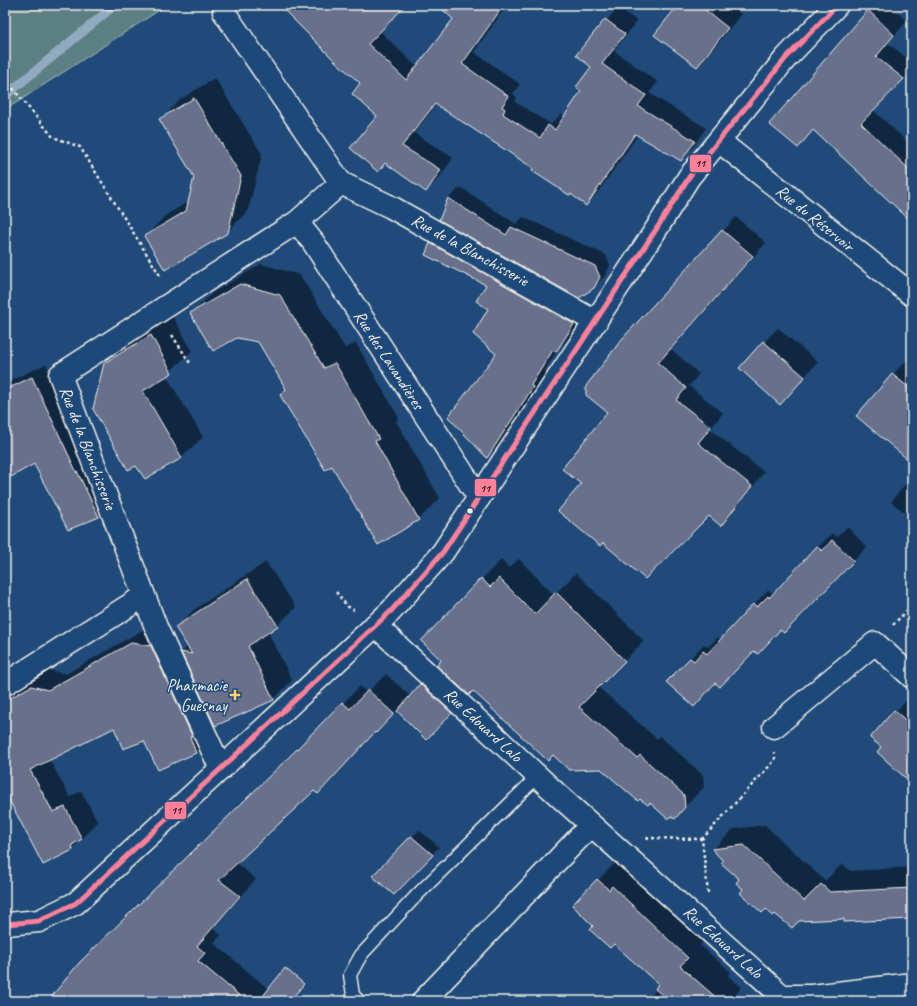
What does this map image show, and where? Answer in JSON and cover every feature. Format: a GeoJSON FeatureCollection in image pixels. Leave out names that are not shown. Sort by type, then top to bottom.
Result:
{"type":"FeatureCollection","features":[{"type":"Feature","properties":{"kind":"street"},"geometry":{"type":"LineString","coordinates":[[225,5],[224,12],[341,183]]}},
{"type":"Feature","properties":{"kind":"street"},"geometry":{"type":"LineString","coordinates":[[6,924],[39,921],[76,904],[391,611],[443,552],[596,322],[689,177],[786,58],[837,5]]}},
{"type":"Feature","properties":{"kind":"street","name":"Rue du Réservoir"},"geometry":{"type":"LineString","coordinates":[[719,141],[912,295]]}},
{"type":"Feature","properties":{"kind":"street","name":"Rue de la Blanchisserie"},"geometry":{"type":"LineString","coordinates":[[221,769],[156,627],[60,375],[297,222],[341,183],[391,206],[596,322]]}},
{"type":"Feature","properties":{"kind":"street","name":"Rue des Lavandières"},"geometry":{"type":"LineString","coordinates":[[297,222],[314,242],[479,498]]}},
{"type":"Feature","properties":{"kind":"street"},"geometry":{"type":"LineString","coordinates":[[5,684],[144,596]]}},
{"type":"Feature","properties":{"kind":"street","name":"Rue Edouard Lalo"},"geometry":{"type":"LineString","coordinates":[[375,625],[538,776],[712,932],[780,998]]}},
{"type":"Feature","properties":{"kind":"street"},"geometry":{"type":"LineString","coordinates":[[774,727],[875,643],[912,677]]}},
{"type":"Feature","properties":{"kind":"street"},"geometry":{"type":"LineString","coordinates":[[423,1001],[599,831]]}},
{"type":"Feature","properties":{"kind":"street"},"geometry":{"type":"LineString","coordinates":[[780,998],[812,996],[912,984]]}},
{"type":"Feature","properties":{"kind":"lane"},"geometry":{"type":"LineString","coordinates":[[359,1001],[353,995],[350,974],[361,955],[417,895],[538,776]]}},
{"type":"Feature","properties":{"kind":"path"},"geometry":{"type":"LineString","coordinates":[[5,79],[53,137],[80,147],[176,300]]}},
{"type":"Feature","properties":{"kind":"path"},"geometry":{"type":"LineString","coordinates":[[157,313],[190,363]]}},
{"type":"Feature","properties":{"kind":"path"},"geometry":{"type":"LineString","coordinates":[[336,592],[347,606]]}},
{"type":"Feature","properties":{"kind":"path"},"geometry":{"type":"LineString","coordinates":[[712,932],[702,838],[775,760],[774,727]]}},
{"type":"Feature","properties":{"kind":"path"},"geometry":{"type":"LineString","coordinates":[[599,831],[702,838]]}},
{"type":"Feature","properties":{"kind":"green space"},"geometry":{"type":"Polygon","coordinates":[[[5,5],[163,5],[161,9],[5,110],[5,5]]]}},
{"type":"Feature","properties":{"kind":"building"},"geometry":{"type":"Polygon","coordinates":[[[279,5],[406,5],[368,44],[406,80],[453,19],[437,5],[504,5],[462,64],[508,96],[502,107],[505,109],[503,114],[540,138],[548,125],[555,130],[581,91],[576,87],[591,67],[576,55],[605,19],[625,34],[602,64],[646,95],[638,106],[695,141],[681,161],[635,134],[586,206],[571,194],[569,195],[532,171],[533,168],[435,104],[402,146],[441,170],[426,192],[385,163],[378,172],[350,148],[377,116],[352,94],[360,83],[335,61],[279,5]]]}},
{"type":"Feature","properties":{"kind":"building"},"geometry":{"type":"Polygon","coordinates":[[[678,5],[699,5],[728,28],[697,67],[654,35],[678,5]]]}},
{"type":"Feature","properties":{"kind":"building"},"geometry":{"type":"Polygon","coordinates":[[[868,10],[894,35],[876,57],[904,79],[861,123],[912,172],[912,222],[813,130],[798,148],[769,124],[868,10]]]}},
{"type":"Feature","properties":{"kind":"building"},"geometry":{"type":"Polygon","coordinates":[[[194,98],[241,176],[228,233],[165,270],[144,236],[186,211],[194,177],[159,119],[194,98]]]}},
{"type":"Feature","properties":{"kind":"building"},"geometry":{"type":"Polygon","coordinates":[[[448,198],[506,235],[511,227],[595,266],[600,277],[594,288],[579,298],[439,220],[448,198]]]}},
{"type":"Feature","properties":{"kind":"building"},"geometry":{"type":"Polygon","coordinates":[[[722,230],[753,256],[658,363],[686,388],[676,400],[711,427],[698,443],[752,486],[721,526],[709,516],[645,579],[603,543],[600,546],[558,511],[581,484],[562,469],[607,412],[586,395],[586,386],[622,339],[722,230]]]}},
{"type":"Feature","properties":{"kind":"building"},"geometry":{"type":"Polygon","coordinates":[[[430,243],[574,324],[556,352],[553,350],[531,385],[533,387],[487,458],[448,417],[496,354],[473,334],[488,309],[476,301],[486,285],[425,255],[430,243]]]}},
{"type":"Feature","properties":{"kind":"building"},"geometry":{"type":"Polygon","coordinates":[[[240,284],[280,295],[324,368],[335,363],[379,439],[375,441],[419,520],[378,545],[332,466],[325,470],[280,395],[286,389],[258,342],[237,338],[213,351],[190,313],[240,284]]]}},
{"type":"Feature","properties":{"kind":"building"},"geometry":{"type":"Polygon","coordinates":[[[151,335],[172,373],[143,391],[182,458],[145,479],[136,466],[128,470],[93,409],[104,363],[151,335]]]}},
{"type":"Feature","properties":{"kind":"building"},"geometry":{"type":"Polygon","coordinates":[[[763,341],[805,377],[780,405],[739,368],[763,341]]]}},
{"type":"Feature","properties":{"kind":"building"},"geometry":{"type":"Polygon","coordinates":[[[892,374],[912,390],[912,463],[856,416],[892,374]]]}},
{"type":"Feature","properties":{"kind":"building"},"geometry":{"type":"Polygon","coordinates":[[[32,377],[99,517],[68,530],[34,464],[11,477],[5,463],[5,390],[32,377]]]}},
{"type":"Feature","properties":{"kind":"building"},"geometry":{"type":"Polygon","coordinates":[[[832,540],[854,561],[784,633],[780,630],[758,654],[754,651],[720,687],[715,683],[694,707],[666,682],[690,658],[694,661],[703,651],[707,654],[753,604],[757,607],[768,596],[769,598],[817,546],[822,551],[832,540]]]}},
{"type":"Feature","properties":{"kind":"building"},"geometry":{"type":"Polygon","coordinates":[[[481,578],[490,587],[499,578],[535,614],[556,592],[625,661],[579,707],[637,758],[640,755],[684,795],[685,807],[675,819],[671,816],[668,819],[650,803],[648,805],[640,799],[638,801],[601,769],[569,770],[553,755],[548,761],[473,691],[469,695],[437,666],[441,660],[421,641],[481,578]]]}},
{"type":"Feature","properties":{"kind":"building"},"geometry":{"type":"Polygon","coordinates":[[[247,579],[278,626],[248,646],[274,700],[215,726],[181,652],[192,654],[175,627],[247,579]]]}},
{"type":"Feature","properties":{"kind":"building"},"geometry":{"type":"Polygon","coordinates":[[[131,643],[151,646],[192,736],[190,737],[196,753],[158,770],[144,741],[123,749],[114,728],[30,770],[53,812],[65,807],[82,839],[72,845],[73,850],[43,865],[5,792],[5,701],[31,686],[48,690],[131,643]]]}},
{"type":"Feature","properties":{"kind":"building"},"geometry":{"type":"Polygon","coordinates":[[[420,684],[452,713],[426,740],[397,711],[420,684]]]}},
{"type":"Feature","properties":{"kind":"building"},"geometry":{"type":"Polygon","coordinates":[[[368,690],[394,714],[376,733],[375,732],[318,794],[314,791],[219,880],[240,896],[197,946],[205,953],[198,961],[246,1001],[48,1001],[79,963],[297,749],[342,702],[350,709],[368,690]]]}},
{"type":"Feature","properties":{"kind":"building"},"geometry":{"type":"Polygon","coordinates":[[[894,710],[912,726],[912,784],[877,752],[881,747],[870,738],[894,710]]]}},
{"type":"Feature","properties":{"kind":"building"},"geometry":{"type":"Polygon","coordinates":[[[411,836],[433,855],[394,895],[372,876],[411,836]]]}},
{"type":"Feature","properties":{"kind":"building"},"geometry":{"type":"Polygon","coordinates":[[[744,845],[804,901],[821,884],[830,892],[912,888],[912,919],[844,922],[844,919],[799,921],[792,928],[775,914],[773,916],[766,909],[762,913],[740,893],[743,889],[736,883],[739,879],[721,863],[723,861],[712,849],[744,845]]]}},
{"type":"Feature","properties":{"kind":"building"},"geometry":{"type":"Polygon","coordinates":[[[597,879],[609,890],[612,886],[688,958],[680,966],[720,1001],[669,1001],[655,989],[658,984],[614,944],[610,948],[590,930],[593,926],[572,905],[597,879]]]}},
{"type":"Feature","properties":{"kind":"building"},"geometry":{"type":"Polygon","coordinates":[[[285,968],[304,984],[290,1001],[259,1001],[285,968]]]}},
{"type":"Feature","properties":{"kind":"waterway"},"geometry":{"type":"LineString","coordinates":[[5,96],[115,5]]}},
{"type":"Feature","properties":{"kind":"transit line","name":"11"},"geometry":{"type":"LineString","coordinates":[[7,924],[39,921],[76,903],[391,611],[443,552],[657,228],[689,177],[786,58],[837,5]]}},
{"type":"Feature","properties":{"kind":"place","name":"Pharmacie Guesnay"},"geometry":{"type":"Point","coordinates":[235,695]}}]}
